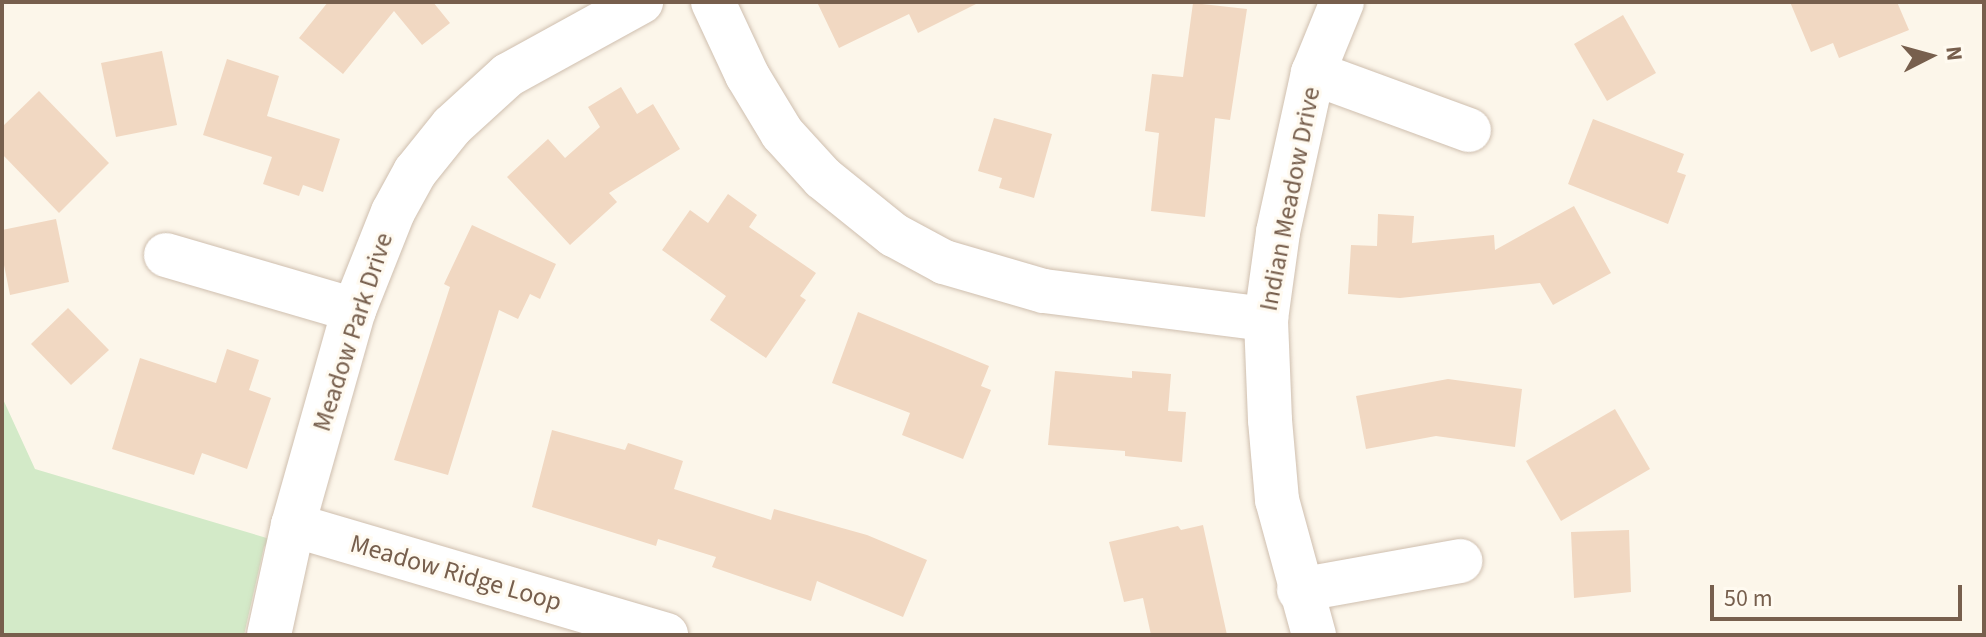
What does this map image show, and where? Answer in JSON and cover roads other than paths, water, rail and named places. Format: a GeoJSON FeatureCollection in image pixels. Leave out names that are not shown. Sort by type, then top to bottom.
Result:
{"type":"FeatureCollection","features":[{"type":"Feature","properties":{"kind":"street","name":"Meadow Park Drive"},"geometry":{"type":"LineString","coordinates":[[269,635],[293,525],[354,310],[393,212],[415,172],[452,126],[508,75],[641,2]]}},
{"type":"Feature","properties":{"kind":"street"},"geometry":{"type":"LineString","coordinates":[[713,2],[747,75],[782,133],[823,178],[894,235],[944,262],[1044,291],[1266,319]]}},
{"type":"Feature","properties":{"kind":"street","name":"Indian Meadow Drive"},"geometry":{"type":"LineString","coordinates":[[1314,635],[1299,590],[1277,500],[1266,319],[1278,232],[1313,73],[1342,2]]}},
{"type":"Feature","properties":{"kind":"street"},"geometry":{"type":"LineString","coordinates":[[1313,73],[1469,130]]}},
{"type":"Feature","properties":{"kind":"street"},"geometry":{"type":"LineString","coordinates":[[166,255],[354,310]]}},
{"type":"Feature","properties":{"kind":"street","name":"Meadow Ridge Loop"},"geometry":{"type":"LineString","coordinates":[[293,525],[666,635]]}},
{"type":"Feature","properties":{"kind":"street"},"geometry":{"type":"LineString","coordinates":[[1299,590],[1460,561]]}}]}
